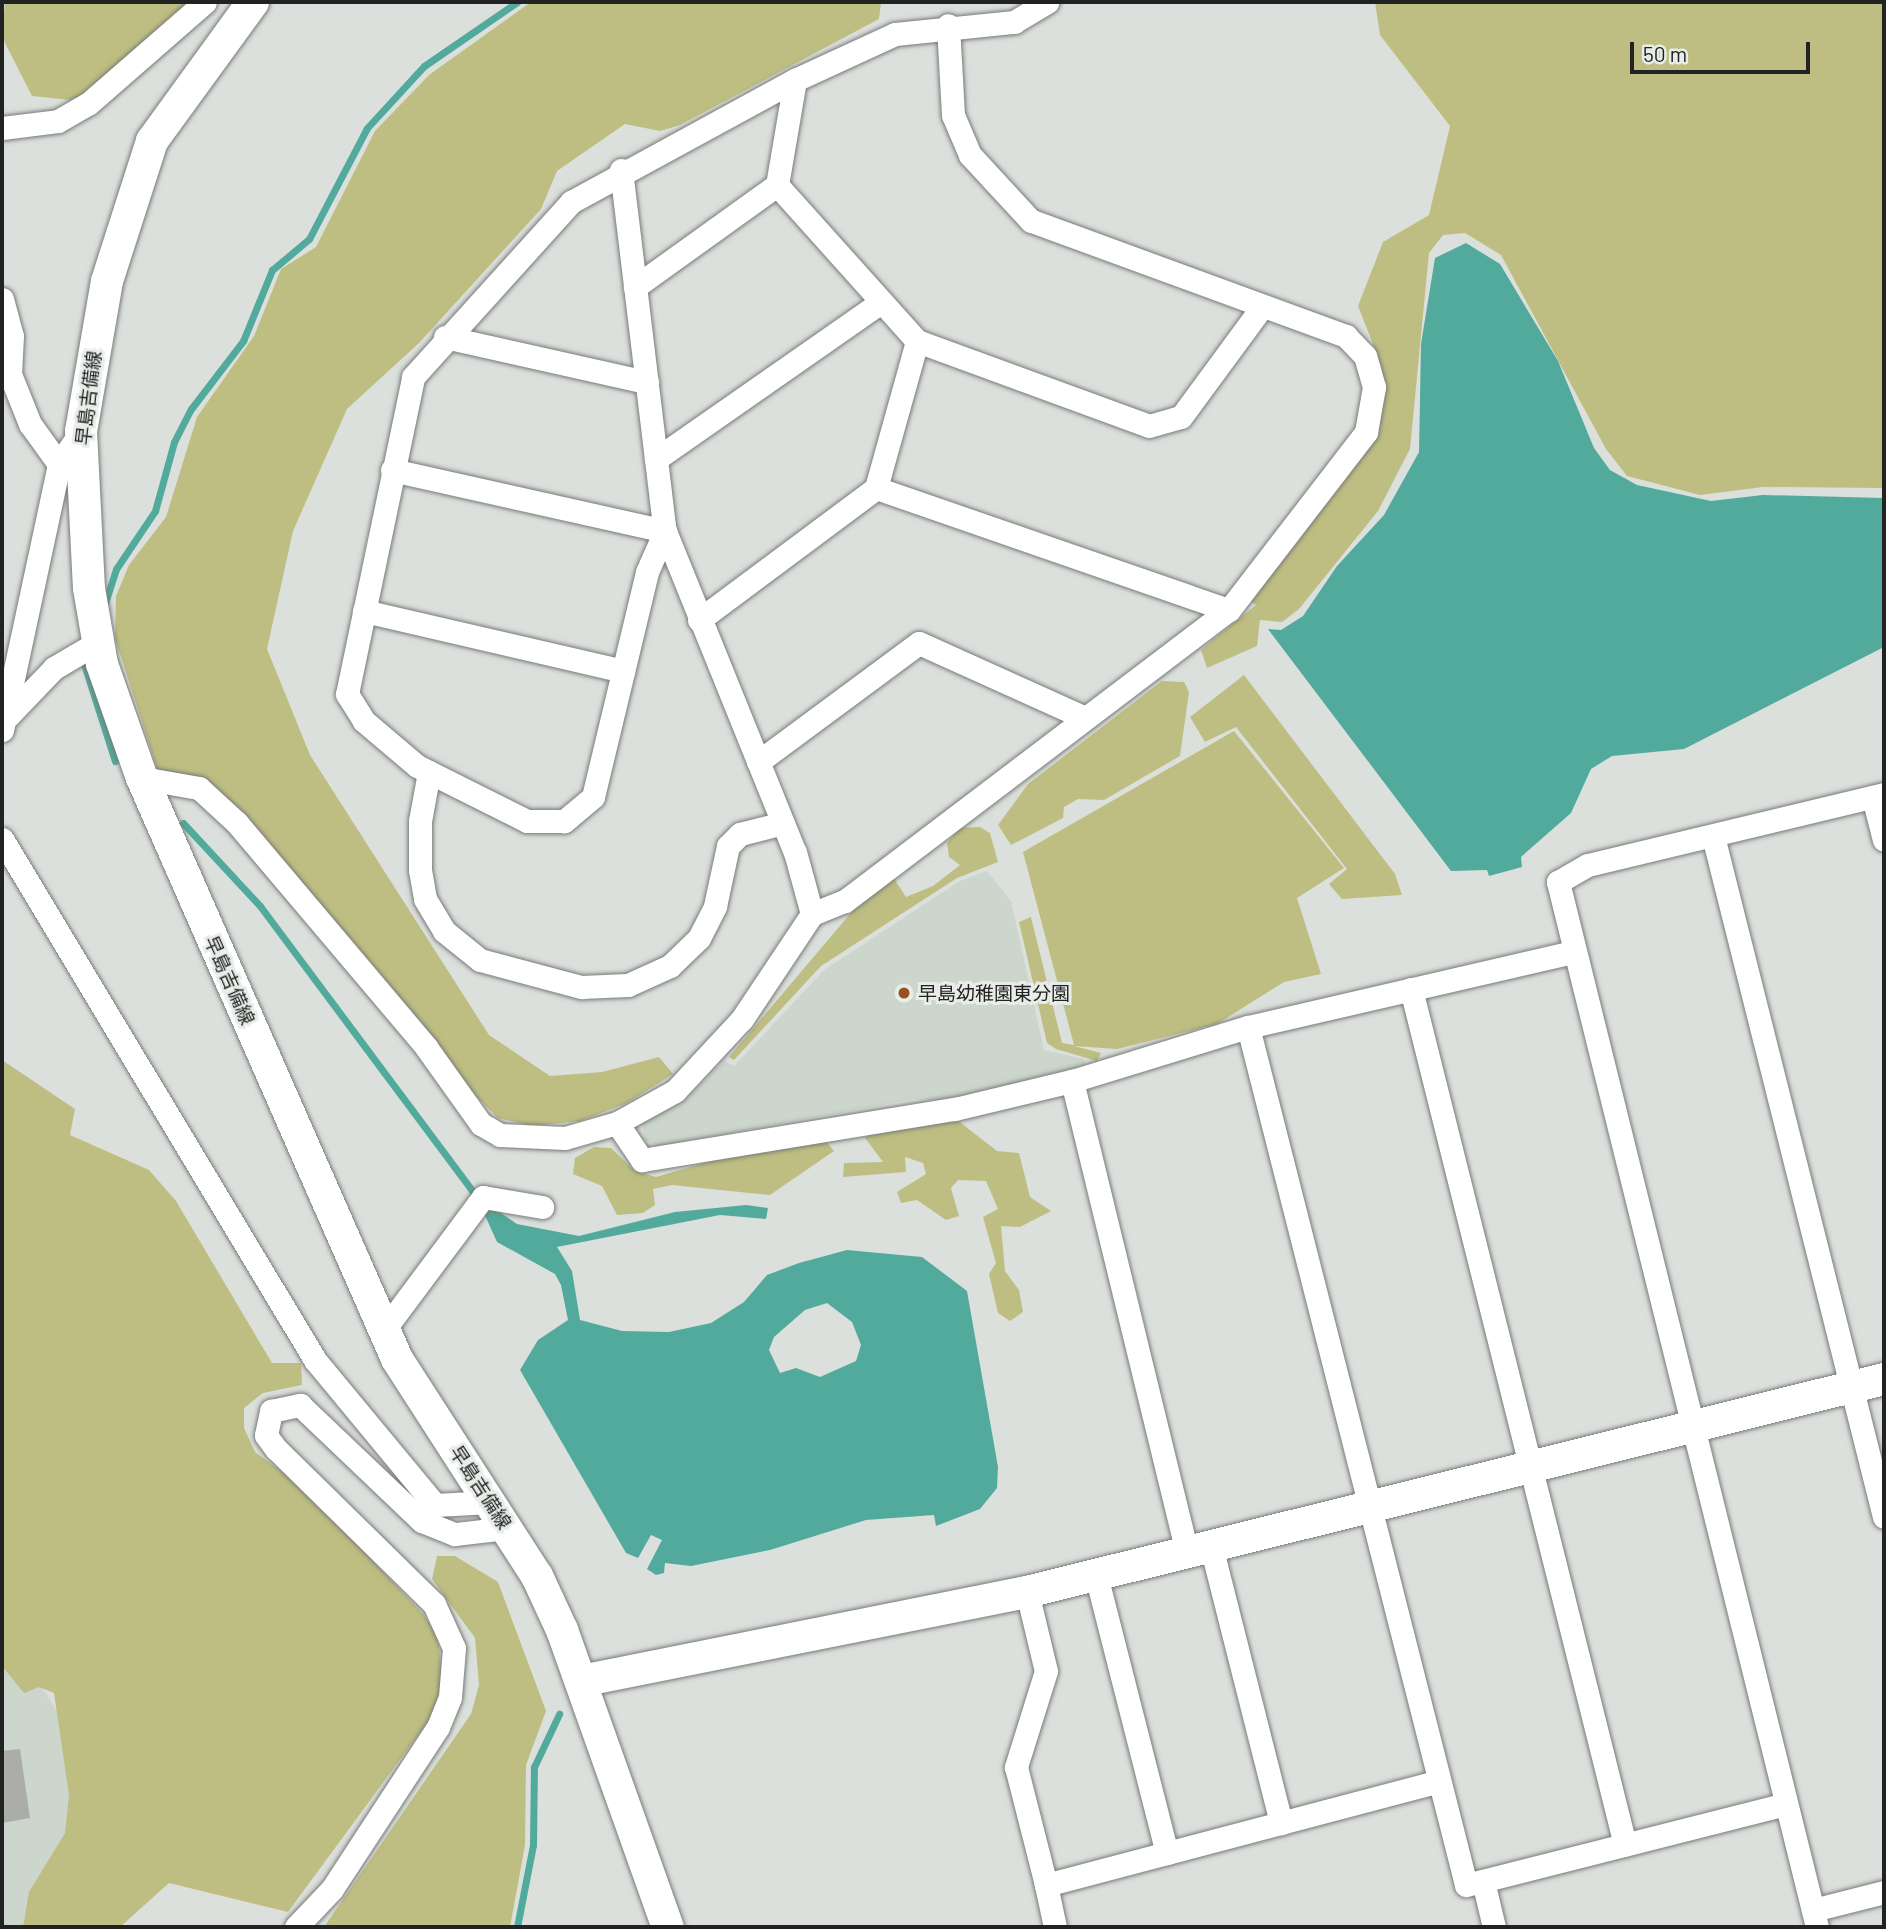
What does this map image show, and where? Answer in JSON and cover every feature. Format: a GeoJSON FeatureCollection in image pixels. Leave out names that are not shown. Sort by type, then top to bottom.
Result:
{"type":"FeatureCollection","features":[{"type":"Feature","properties":{"kind":"main road","name":"早島吉備線"},"geometry":{"type":"LineString","coordinates":[[253,2],[170,111],[136,174],[107,281],[81,430],[98,642],[142,778],[384,1330],[537,1576],[581,1681],[668,1927]]}},
{"type":"Feature","properties":{"kind":"main road"},"geometry":{"type":"LineString","coordinates":[[581,1681],[1027,1592],[1371,1508],[1690,1424],[1884,1379]]}},
{"type":"Feature","properties":{"kind":"street"},"geometry":{"type":"LineString","coordinates":[[2,128],[58,121],[88,104],[205,2]]}},
{"type":"Feature","properties":{"kind":"street"},"geometry":{"type":"LineString","coordinates":[[665,531],[647,572],[593,797],[564,821],[527,821],[429,772],[364,721],[347,694],[413,377],[445,337],[571,202],[621,170],[794,80],[895,34],[948,25],[1014,22],[1046,2]]}},
{"type":"Feature","properties":{"kind":"street"},"geometry":{"type":"LineString","coordinates":[[142,778],[200,788],[237,823],[426,1047],[481,1124],[500,1135],[534,1140],[617,1123],[675,1091],[706,1065],[812,914],[845,901],[1083,717],[1229,610],[1366,432],[1374,410],[1365,356],[1346,336],[1261,308],[1031,221],[998,192],[970,155],[953,115],[948,25]]}},
{"type":"Feature","properties":{"kind":"street"},"geometry":{"type":"LineString","coordinates":[[635,287],[777,185],[794,80]]}},
{"type":"Feature","properties":{"kind":"street"},"geometry":{"type":"LineString","coordinates":[[621,170],[665,531],[783,823],[812,914]]}},
{"type":"Feature","properties":{"kind":"street"},"geometry":{"type":"LineString","coordinates":[[777,185],[917,341],[1157,425],[1181,417],[1261,308]]}},
{"type":"Feature","properties":{"kind":"street"},"geometry":{"type":"LineString","coordinates":[[2,299],[12,336],[10,374],[30,424],[58,464]]}},
{"type":"Feature","properties":{"kind":"street"},"geometry":{"type":"LineString","coordinates":[[656,459],[881,302]]}},
{"type":"Feature","properties":{"kind":"street"},"geometry":{"type":"LineString","coordinates":[[445,337],[647,382]]}},
{"type":"Feature","properties":{"kind":"street"},"geometry":{"type":"LineString","coordinates":[[699,620],[876,488],[917,341]]}},
{"type":"Feature","properties":{"kind":"street"},"geometry":{"type":"LineString","coordinates":[[3,725],[58,464],[81,430]]}},
{"type":"Feature","properties":{"kind":"street"},"geometry":{"type":"LineString","coordinates":[[392,470],[665,531]]}},
{"type":"Feature","properties":{"kind":"street"},"geometry":{"type":"LineString","coordinates":[[876,488],[1229,610]]}},
{"type":"Feature","properties":{"kind":"street"},"geometry":{"type":"LineString","coordinates":[[364,611],[623,671]]}},
{"type":"Feature","properties":{"kind":"street"},"geometry":{"type":"LineString","coordinates":[[3,725],[45,676],[98,642]]}},
{"type":"Feature","properties":{"kind":"street"},"geometry":{"type":"LineString","coordinates":[[758,762],[919,643],[1083,717]]}},
{"type":"Feature","properties":{"kind":"street"},"geometry":{"type":"LineString","coordinates":[[429,772],[420,821],[421,870],[425,899],[443,931],[480,960],[582,987],[628,985],[670,966],[699,938],[715,906],[728,846],[740,834],[783,823]]}},
{"type":"Feature","properties":{"kind":"street"},"geometry":{"type":"LineString","coordinates":[[1884,840],[1879,796],[1588,865],[1558,882],[1783,1805],[1815,1918],[1884,1892]]}},
{"type":"Feature","properties":{"kind":"street"},"geometry":{"type":"LineString","coordinates":[[1713,836],[1884,1517]]}},
{"type":"Feature","properties":{"kind":"street"},"geometry":{"type":"LineString","coordinates":[[2,839],[315,1360],[435,1505],[499,1515]]}},
{"type":"Feature","properties":{"kind":"street"},"geometry":{"type":"LineString","coordinates":[[617,1123],[642,1160],[955,1109],[1072,1081],[1248,1027],[1573,952]]}},
{"type":"Feature","properties":{"kind":"street"},"geometry":{"type":"LineString","coordinates":[[1411,989],[1528,1466],[1625,1845]]}},
{"type":"Feature","properties":{"kind":"street"},"geometry":{"type":"LineString","coordinates":[[1248,1027],[1371,1508],[1436,1782],[1466,1885],[1783,1805]]}},
{"type":"Feature","properties":{"kind":"street"},"geometry":{"type":"LineString","coordinates":[[1072,1081],[1199,1550],[1281,1823]]}},
{"type":"Feature","properties":{"kind":"street"},"geometry":{"type":"LineString","coordinates":[[384,1330],[478,1202],[542,1207]]}},
{"type":"Feature","properties":{"kind":"street"},"geometry":{"type":"LineString","coordinates":[[296,1927],[331,1889],[438,1727],[450,1696],[454,1647],[434,1604],[276,1449],[266,1435],[271,1410],[300,1405],[422,1521],[455,1534],[499,1515]]}},
{"type":"Feature","properties":{"kind":"street"},"geometry":{"type":"LineString","coordinates":[[1096,1575],[1167,1853]]}},
{"type":"Feature","properties":{"kind":"street"},"geometry":{"type":"LineString","coordinates":[[1027,1592],[1046,1671],[1016,1767],[1055,1927]]}},
{"type":"Feature","properties":{"kind":"street"},"geometry":{"type":"LineString","coordinates":[[1046,1885],[1436,1782]]}},
{"type":"Feature","properties":{"kind":"street"},"geometry":{"type":"LineString","coordinates":[[1483,1881],[1494,1927]]}},
{"type":"Feature","properties":{"kind":"shaded area"},"geometry":{"type":"Polygon","coordinates":[[[5,2],[194,2],[91,91],[70,100],[32,96],[2,37],[5,2]]]}},
{"type":"Feature","properties":{"kind":"shaded area"},"geometry":{"type":"Polygon","coordinates":[[[531,2],[881,2],[879,19],[680,125],[660,131],[625,124],[557,171],[541,209],[419,343],[347,409],[293,531],[267,649],[310,755],[489,1035],[550,1076],[602,1072],[659,1057],[673,1074],[627,1103],[580,1121],[532,1126],[498,1118],[463,1083],[243,812],[201,777],[158,771],[115,638],[116,596],[129,565],[166,517],[197,417],[254,336],[281,269],[316,247],[375,131],[429,75],[531,2]]]}},
{"type":"Feature","properties":{"kind":"shaded area"},"geometry":{"type":"Polygon","coordinates":[[[1375,2],[1884,2],[1884,488],[1763,487],[1700,495],[1627,476],[1606,449],[1501,255],[1465,233],[1443,235],[1429,253],[1410,449],[1378,511],[1299,609],[1282,622],[1260,620],[1257,646],[1207,668],[1201,650],[1256,605],[1247,599],[1380,430],[1382,367],[1358,306],[1383,242],[1429,215],[1450,126],[1380,35],[1375,2]]]}},
{"type":"Feature","properties":{"kind":"shaded area"},"geometry":{"type":"Polygon","coordinates":[[[1466,243],[1500,264],[1558,361],[1594,448],[1610,470],[1637,485],[1711,501],[1763,495],[1884,498],[1884,647],[1684,749],[1612,756],[1591,769],[1571,813],[1521,857],[1522,867],[1489,876],[1487,870],[1451,871],[1268,629],[1281,630],[1303,616],[1337,566],[1384,515],[1419,452],[1421,344],[1435,258],[1466,243]]]}},
{"type":"Feature","properties":{"kind":"shaded area"},"geometry":{"type":"Polygon","coordinates":[[[1244,675],[1395,874],[1402,895],[1342,899],[1329,884],[1347,869],[1236,727],[1205,742],[1190,717],[1244,675]]]}},
{"type":"Feature","properties":{"kind":"shaded area"},"geometry":{"type":"Polygon","coordinates":[[[1162,681],[1184,682],[1189,692],[1180,756],[1104,800],[1078,799],[1064,807],[1063,818],[1011,845],[998,825],[1028,784],[1162,681]]]}},
{"type":"Feature","properties":{"kind":"shaded area"},"geometry":{"type":"Polygon","coordinates":[[[1234,731],[1344,868],[1297,898],[1321,974],[1284,982],[1217,1024],[1117,1049],[1074,1046],[1101,1053],[1097,1061],[1056,1049],[1047,1043],[1019,922],[1031,917],[1062,1043],[1074,1045],[1023,852],[1234,731]]]}},
{"type":"Feature","properties":{"kind":"shaded area"},"geometry":{"type":"Polygon","coordinates":[[[980,827],[990,833],[998,862],[957,878],[821,966],[734,1060],[729,1057],[855,908],[893,877],[906,897],[933,886],[960,865],[949,857],[947,843],[960,828],[980,827]]]}},
{"type":"Feature","properties":{"kind":"shaded area"},"geometry":{"type":"Polygon","coordinates":[[[987,871],[1011,901],[1044,1050],[1084,1059],[1086,1066],[950,1101],[915,1099],[658,1146],[645,1140],[642,1122],[687,1098],[724,1061],[734,1066],[824,970],[960,881],[987,871]]]}},
{"type":"Feature","properties":{"kind":"shaded area"},"geometry":{"type":"Polygon","coordinates":[[[2,1060],[75,1109],[70,1135],[149,1170],[176,1201],[272,1363],[301,1363],[302,1385],[263,1393],[244,1408],[244,1428],[255,1452],[304,1488],[424,1615],[438,1638],[443,1684],[432,1716],[288,1912],[169,1883],[120,1927],[23,1927],[29,1892],[65,1833],[69,1795],[54,1693],[39,1687],[24,1693],[2,1666],[2,1060]]]}},
{"type":"Feature","properties":{"kind":"shaded area"},"geometry":{"type":"Polygon","coordinates":[[[952,1116],[997,1151],[1019,1153],[1030,1197],[1051,1211],[1020,1227],[1001,1226],[1005,1271],[1019,1290],[1023,1312],[1010,1321],[998,1313],[989,1274],[996,1263],[983,1217],[998,1209],[986,1181],[958,1180],[951,1188],[959,1216],[946,1220],[917,1200],[901,1203],[897,1192],[926,1174],[923,1163],[905,1157],[906,1172],[843,1177],[844,1163],[883,1162],[865,1138],[878,1127],[952,1116]]]}},
{"type":"Feature","properties":{"kind":"shaded area"},"geometry":{"type":"Polygon","coordinates":[[[826,1141],[834,1151],[770,1195],[672,1185],[653,1189],[655,1205],[643,1213],[617,1215],[602,1186],[573,1174],[575,1158],[594,1147],[611,1148],[635,1171],[656,1177],[725,1157],[826,1141]]]}},
{"type":"Feature","properties":{"kind":"shaded area"},"geometry":{"type":"Polygon","coordinates":[[[746,1205],[768,1208],[766,1219],[720,1215],[557,1247],[572,1271],[580,1320],[622,1331],[669,1332],[711,1323],[744,1302],[767,1275],[847,1250],[922,1257],[967,1291],[998,1467],[997,1488],[980,1509],[936,1526],[934,1515],[866,1520],[770,1550],[691,1566],[665,1563],[664,1573],[656,1575],[647,1569],[662,1540],[651,1535],[638,1558],[626,1553],[520,1370],[538,1340],[568,1320],[561,1285],[555,1274],[497,1242],[483,1211],[491,1206],[517,1224],[579,1236],[675,1212],[746,1205]],[[827,1303],[805,1310],[774,1337],[769,1350],[780,1373],[796,1368],[820,1377],[856,1361],[861,1345],[852,1322],[827,1303]]]}},
{"type":"Feature","properties":{"kind":"shaded area"},"geometry":{"type":"Polygon","coordinates":[[[437,1556],[455,1556],[498,1582],[546,1711],[526,1765],[525,1845],[510,1927],[324,1927],[471,1714],[479,1685],[475,1638],[432,1579],[437,1556]]]}},
{"type":"Feature","properties":{"kind":"shaded area"},"geometry":{"type":"Polygon","coordinates":[[[2,1626],[75,1739],[71,1846],[46,1927],[2,1927],[2,1626]]]}},
{"type":"Feature","properties":{"kind":"building"},"geometry":{"type":"Polygon","coordinates":[[[20,1749],[30,1818],[2,1823],[2,1751],[20,1749]]]}},
{"type":"Feature","properties":{"kind":"waterway"},"geometry":{"type":"LineString","coordinates":[[105,603],[116,569],[155,511],[174,442],[191,409],[243,341],[272,270],[309,239],[367,128],[424,66],[517,2]]}},
{"type":"Feature","properties":{"kind":"waterway"},"geometry":{"type":"LineString","coordinates":[[84,664],[115,761]]}},
{"type":"Feature","properties":{"kind":"waterway"},"geometry":{"type":"LineString","coordinates":[[183,823],[260,906],[478,1199]]}},
{"type":"Feature","properties":{"kind":"waterway"},"geometry":{"type":"LineString","coordinates":[[517,1927],[533,1845],[534,1767],[559,1714]]}},
{"type":"Feature","properties":{"kind":"place","name":"早島幼稚園東分園"},"geometry":{"type":"Point","coordinates":[904,993]}}]}
